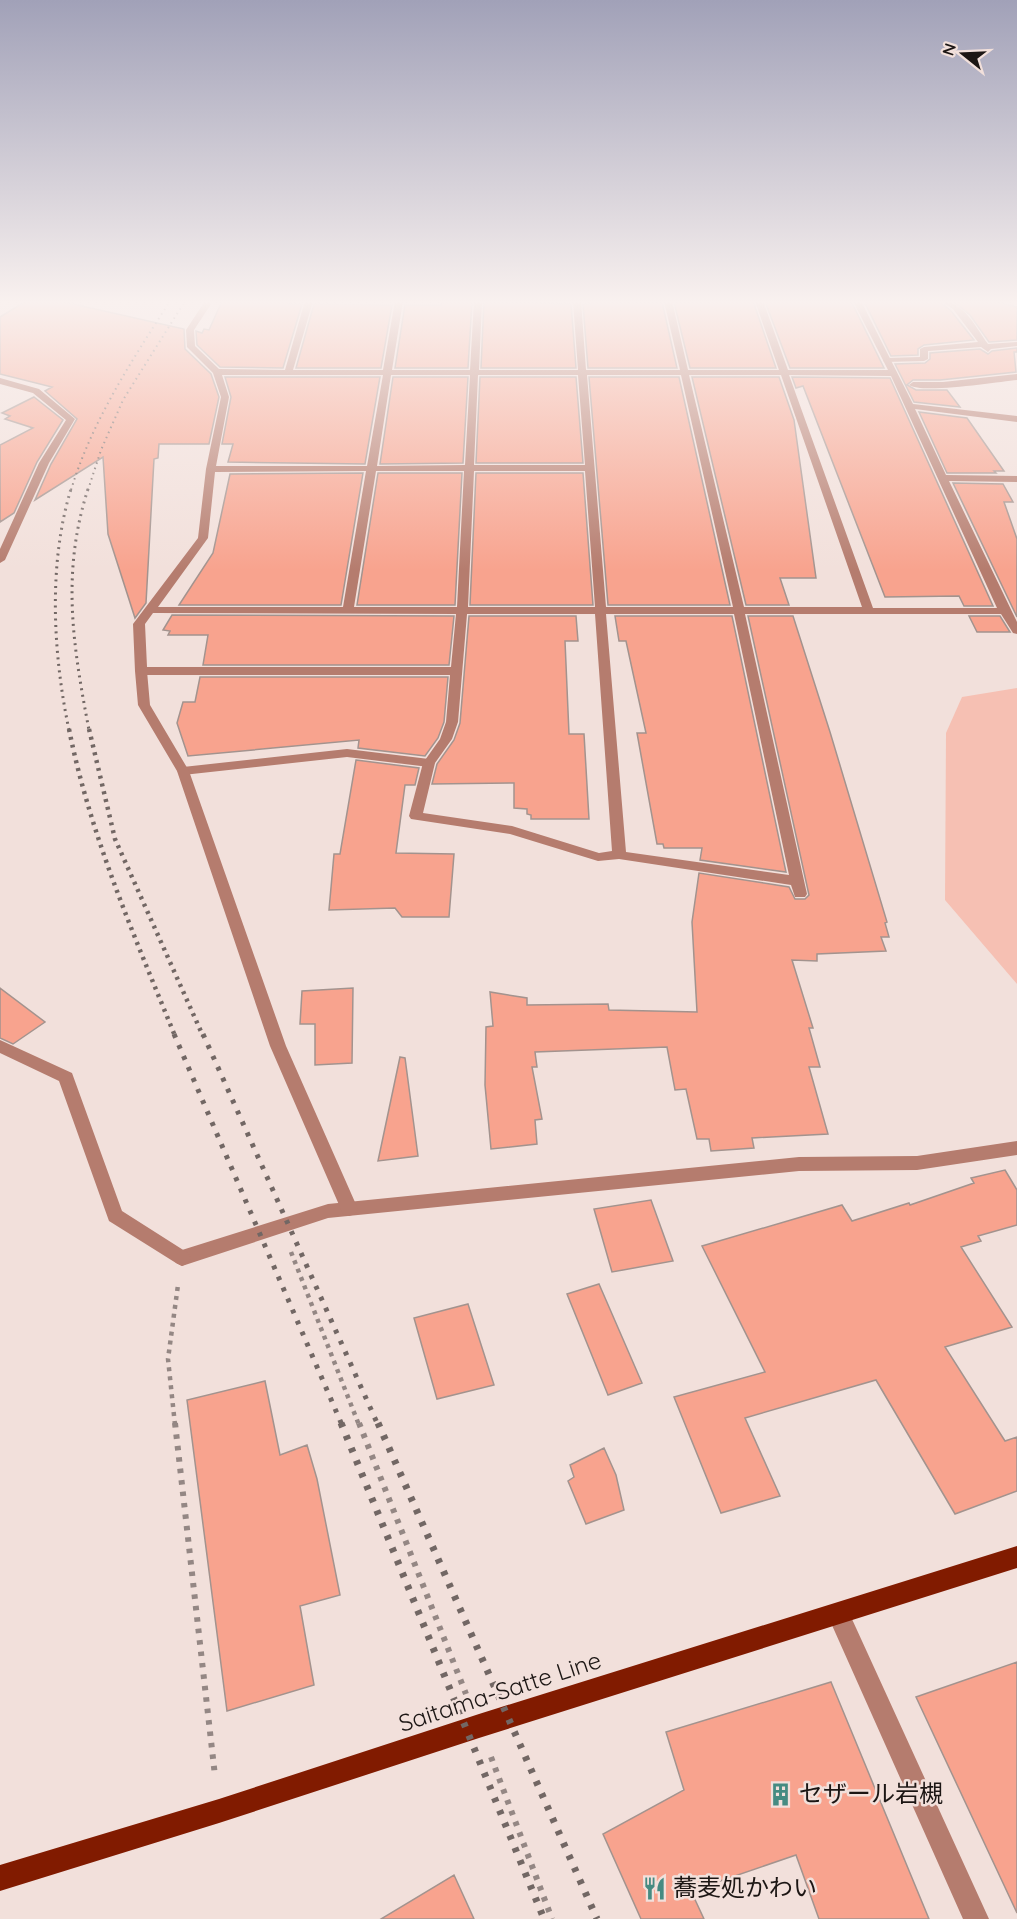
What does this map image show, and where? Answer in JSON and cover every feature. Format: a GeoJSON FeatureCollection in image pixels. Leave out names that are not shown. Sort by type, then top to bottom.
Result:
{"type":"FeatureCollection","features":[{"type":"Feature","properties":{"kind":"main road","name":"Saitama-Satte Line"},"geometry":{"type":"LineString","coordinates":[[0,1878],[219,1811],[479,1726],[1017,1557]]}},
{"type":"Feature","properties":{"kind":"street"},"geometry":{"type":"LineString","coordinates":[[0,560],[44,463],[71,419],[34,391]]}},
{"type":"Feature","properties":{"kind":"street"},"geometry":{"type":"LineString","coordinates":[[223,391],[225,397],[211,469],[203,538],[139,624],[144,705],[183,771],[278,1046],[349,1209]]}},
{"type":"Feature","properties":{"kind":"street"},"geometry":{"type":"LineString","coordinates":[[348,610],[386,391]]}},
{"type":"Feature","properties":{"kind":"street"},"geometry":{"type":"LineString","coordinates":[[472,391],[462,610],[452,722],[447,739],[429,763],[416,816],[512,830],[598,857],[619,855],[797,881]]}},
{"type":"Feature","properties":{"kind":"street"},"geometry":{"type":"LineString","coordinates":[[583,391],[619,855]]}},
{"type":"Feature","properties":{"kind":"street"},"geometry":{"type":"LineString","coordinates":[[690,391],[800,894]]}},
{"type":"Feature","properties":{"kind":"street"},"geometry":{"type":"LineString","coordinates":[[792,391],[868,610]]}},
{"type":"Feature","properties":{"kind":"street"},"geometry":{"type":"LineString","coordinates":[[903,391],[1004,611],[1017,631]]}},
{"type":"Feature","properties":{"kind":"street"},"geometry":{"type":"LineString","coordinates":[[910,406],[1017,419]]}},
{"type":"Feature","properties":{"kind":"street"},"geometry":{"type":"LineString","coordinates":[[211,469],[590,468]]}},
{"type":"Feature","properties":{"kind":"street"},"geometry":{"type":"LineString","coordinates":[[943,478],[1017,479]]}},
{"type":"Feature","properties":{"kind":"street"},"geometry":{"type":"LineString","coordinates":[[151,610],[1004,611]]}},
{"type":"Feature","properties":{"kind":"street"},"geometry":{"type":"LineString","coordinates":[[141,671],[457,671]]}},
{"type":"Feature","properties":{"kind":"street"},"geometry":{"type":"LineString","coordinates":[[183,771],[347,753],[429,763]]}},
{"type":"Feature","properties":{"kind":"street"},"geometry":{"type":"LineString","coordinates":[[0,1046],[66,1077],[116,1216],[182,1258],[328,1212],[349,1209],[799,1164],[917,1163],[1017,1148]]}},
{"type":"Feature","properties":{"kind":"street"},"geometry":{"type":"LineString","coordinates":[[838,1614],[976,1919]]}},
{"type":"Feature","properties":{"kind":"path"},"geometry":{"type":"LineString","coordinates":[[281,1226],[479,1726],[552,1919]]}},
{"type":"Feature","properties":{"kind":"path"},"geometry":{"type":"LineString","coordinates":[[182,1258],[168,1359],[219,1811]]}},
{"type":"Feature","properties":{"kind":"shaded area"},"geometry":{"type":"Polygon","coordinates":[[[1017,688],[1017,984],[945,900],[946,733],[962,697],[1017,688]]]}},
{"type":"Feature","properties":{"kind":"building"},"geometry":{"type":"Polygon","coordinates":[[[45,391],[217,391],[219,397],[209,444],[159,444],[158,458],[154,459],[146,603],[135,618],[108,534],[103,457],[35,500],[51,464],[77,419],[45,391]]]}},
{"type":"Feature","properties":{"kind":"building"},"geometry":{"type":"Polygon","coordinates":[[[229,391],[378,391],[365,464],[228,462],[233,444],[222,444],[231,397],[229,391]]]}},
{"type":"Feature","properties":{"kind":"building"},"geometry":{"type":"Polygon","coordinates":[[[391,391],[467,391],[463,463],[380,464],[391,391]]]}},
{"type":"Feature","properties":{"kind":"building"},"geometry":{"type":"Polygon","coordinates":[[[479,391],[577,391],[583,463],[476,463],[479,391]]]}},
{"type":"Feature","properties":{"kind":"building"},"geometry":{"type":"Polygon","coordinates":[[[590,391],[682,391],[730,605],[608,605],[590,391]]]}},
{"type":"Feature","properties":{"kind":"building"},"geometry":{"type":"Polygon","coordinates":[[[695,391],[784,391],[794,420],[816,578],[780,578],[789,605],[746,605],[695,391]]]}},
{"type":"Feature","properties":{"kind":"building"},"geometry":{"type":"Polygon","coordinates":[[[805,391],[896,391],[993,606],[964,606],[959,596],[885,597],[805,391]]]}},
{"type":"Feature","properties":{"kind":"building"},"geometry":{"type":"Polygon","coordinates":[[[908,391],[947,391],[960,407],[914,402],[908,391]]]}},
{"type":"Feature","properties":{"kind":"building"},"geometry":{"type":"Polygon","coordinates":[[[34,397],[63,420],[37,462],[14,513],[0,522],[0,445],[33,428],[5,419],[10,416],[2,413],[34,397]]]}},
{"type":"Feature","properties":{"kind":"building"},"geometry":{"type":"Polygon","coordinates":[[[919,412],[967,418],[1004,471],[947,473],[919,412]]]}},
{"type":"Feature","properties":{"kind":"building"},"geometry":{"type":"Polygon","coordinates":[[[363,473],[341,605],[179,605],[213,553],[230,474],[363,473]]]}},
{"type":"Feature","properties":{"kind":"building"},"geometry":{"type":"Polygon","coordinates":[[[378,473],[462,473],[455,605],[357,605],[378,473]]]}},
{"type":"Feature","properties":{"kind":"building"},"geometry":{"type":"Polygon","coordinates":[[[476,473],[583,473],[593,605],[470,605],[476,473]]]}},
{"type":"Feature","properties":{"kind":"building"},"geometry":{"type":"Polygon","coordinates":[[[953,483],[1003,484],[1013,502],[1004,502],[1017,539],[1017,617],[953,483]]]}},
{"type":"Feature","properties":{"kind":"building"},"geometry":{"type":"Polygon","coordinates":[[[172,615],[454,616],[449,665],[203,665],[208,635],[168,635],[170,631],[163,630],[172,615]]]}},
{"type":"Feature","properties":{"kind":"building"},"geometry":{"type":"Polygon","coordinates":[[[469,616],[576,616],[578,641],[565,641],[569,734],[584,734],[589,819],[531,819],[531,815],[527,814],[527,809],[514,808],[514,783],[432,784],[437,764],[454,740],[460,723],[469,616]]]}},
{"type":"Feature","properties":{"kind":"building"},"geometry":{"type":"Polygon","coordinates":[[[615,616],[732,616],[786,872],[700,860],[702,848],[664,848],[663,844],[657,844],[637,733],[646,733],[626,641],[619,641],[615,616]]]}},
{"type":"Feature","properties":{"kind":"building"},"geometry":{"type":"Polygon","coordinates":[[[748,616],[793,616],[887,922],[885,923],[889,937],[881,937],[886,951],[817,954],[817,961],[792,960],[813,1028],[809,1028],[820,1067],[809,1067],[828,1134],[752,1138],[754,1148],[711,1151],[709,1139],[697,1139],[686,1089],[675,1090],[667,1047],[535,1052],[537,1067],[532,1067],[542,1119],[535,1120],[537,1144],[491,1149],[485,1085],[486,1027],[493,1026],[490,992],[527,998],[527,1005],[608,1004],[609,1010],[697,1012],[692,922],[699,873],[789,887],[795,899],[805,899],[809,895],[748,616]]]}},
{"type":"Feature","properties":{"kind":"building"},"geometry":{"type":"Polygon","coordinates":[[[969,616],[1000,616],[1010,632],[977,632],[969,616]]]}},
{"type":"Feature","properties":{"kind":"building"},"geometry":{"type":"Polygon","coordinates":[[[200,677],[448,677],[444,722],[438,738],[425,756],[358,748],[359,740],[188,756],[177,723],[183,702],[195,702],[200,677]]]}},
{"type":"Feature","properties":{"kind":"building"},"geometry":{"type":"Polygon","coordinates":[[[356,760],[419,768],[415,785],[405,785],[396,853],[454,854],[449,917],[402,917],[395,908],[329,910],[334,854],[340,854],[356,760]]]}},
{"type":"Feature","properties":{"kind":"building"},"geometry":{"type":"Polygon","coordinates":[[[0,988],[45,1022],[13,1044],[0,1038],[0,988]]]}},
{"type":"Feature","properties":{"kind":"building"},"geometry":{"type":"Polygon","coordinates":[[[353,988],[352,1063],[315,1065],[315,1024],[300,1024],[302,991],[353,988]]]}},
{"type":"Feature","properties":{"kind":"building"},"geometry":{"type":"Polygon","coordinates":[[[400,1057],[405,1058],[418,1156],[378,1161],[400,1057]]]}},
{"type":"Feature","properties":{"kind":"building"},"geometry":{"type":"Polygon","coordinates":[[[1005,1170],[1017,1190],[1017,1225],[978,1236],[981,1241],[961,1247],[1012,1327],[945,1347],[1005,1441],[1017,1437],[1017,1491],[955,1514],[876,1380],[745,1418],[780,1496],[721,1513],[674,1397],[765,1372],[702,1246],[842,1205],[852,1221],[909,1203],[910,1205],[974,1183],[971,1178],[1005,1170]]]}},
{"type":"Feature","properties":{"kind":"building"},"geometry":{"type":"Polygon","coordinates":[[[651,1200],[673,1261],[612,1272],[594,1209],[651,1200]]]}},
{"type":"Feature","properties":{"kind":"building"},"geometry":{"type":"Polygon","coordinates":[[[599,1284],[642,1383],[608,1395],[567,1294],[599,1284]]]}},
{"type":"Feature","properties":{"kind":"building"},"geometry":{"type":"Polygon","coordinates":[[[468,1304],[494,1385],[437,1399],[414,1318],[468,1304]]]}},
{"type":"Feature","properties":{"kind":"building"},"geometry":{"type":"Polygon","coordinates":[[[265,1381],[280,1455],[307,1445],[317,1479],[340,1595],[300,1606],[314,1685],[227,1711],[187,1400],[265,1381]]]}},
{"type":"Feature","properties":{"kind":"building"},"geometry":{"type":"Polygon","coordinates":[[[604,1448],[616,1475],[624,1510],[586,1524],[568,1481],[574,1477],[570,1465],[604,1448]]]}},
{"type":"Feature","properties":{"kind":"building"},"geometry":{"type":"Polygon","coordinates":[[[1017,1662],[1017,1913],[916,1697],[1017,1662]]]}},
{"type":"Feature","properties":{"kind":"building","name":"セザール岩槻"},"geometry":{"type":"Polygon","coordinates":[[[831,1682],[929,1919],[819,1919],[796,1855],[691,1891],[704,1919],[641,1919],[603,1834],[684,1790],[666,1732],[831,1682]]]}},
{"type":"Feature","properties":{"kind":"building"},"geometry":{"type":"Polygon","coordinates":[[[454,1875],[474,1919],[381,1919],[454,1875]]]}},
{"type":"Feature","properties":{"kind":"railway"},"geometry":{"type":"LineString","coordinates":[[71,490],[90,440],[115,391]]}},
{"type":"Feature","properties":{"kind":"railway"},"geometry":{"type":"LineString","coordinates":[[88,490],[101,450],[129,391]]}},
{"type":"Feature","properties":{"kind":"railway"},"geometry":{"type":"LineString","coordinates":[[69,730],[59,671],[55,609],[59,548],[71,489]]}},
{"type":"Feature","properties":{"kind":"railway"},"geometry":{"type":"LineString","coordinates":[[88,489],[75,550],[72,610],[78,669],[89,730]]}},
{"type":"Feature","properties":{"kind":"railway"},"geometry":{"type":"LineString","coordinates":[[69,729],[89,807],[114,884],[175,1036]]}},
{"type":"Feature","properties":{"kind":"railway"},"geometry":{"type":"LineString","coordinates":[[89,729],[115,839],[203,1036]]}},
{"type":"Feature","properties":{"kind":"railway"},"geometry":{"type":"LineString","coordinates":[[174,1034],[342,1425]]}},
{"type":"Feature","properties":{"kind":"railway"},"geometry":{"type":"LineString","coordinates":[[203,1034],[378,1425]]}},
{"type":"Feature","properties":{"kind":"railway"},"geometry":{"type":"LineString","coordinates":[[341,1423],[544,1919]]}},
{"type":"Feature","properties":{"kind":"railway"},"geometry":{"type":"LineString","coordinates":[[378,1423],[597,1919]]}},
{"type":"Feature","properties":{"kind":"place","name":"セザール岩槻"},"geometry":{"type":"Point","coordinates":[781,1794]}},
{"type":"Feature","properties":{"kind":"place","name":"蕎麦処かわい"},"geometry":{"type":"Point","coordinates":[655,1888]}}]}
